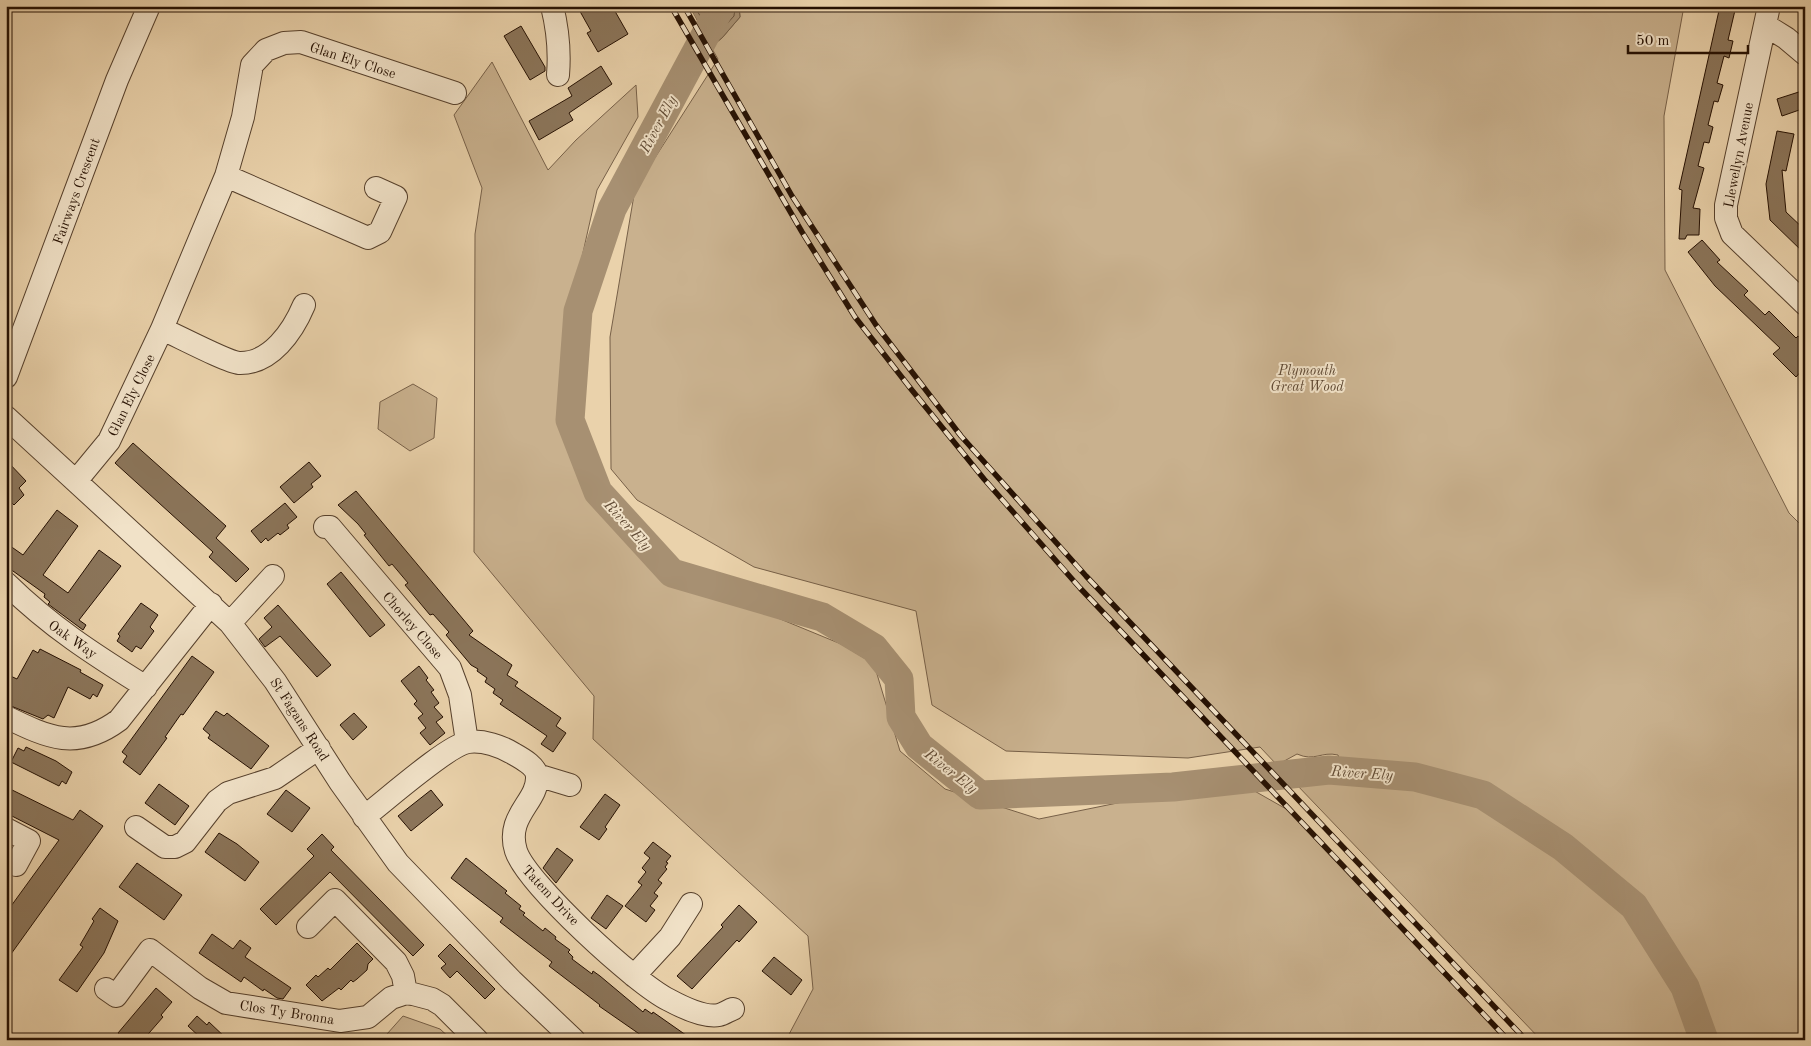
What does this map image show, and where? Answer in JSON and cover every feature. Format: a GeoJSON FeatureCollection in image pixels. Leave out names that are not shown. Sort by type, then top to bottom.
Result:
{"type":"FeatureCollection","features":[{"type":"Feature","properties":{"kind":"street","name":"Fairways Crescent"},"geometry":{"type":"LineString","coordinates":[[6,377],[120,73],[149,6]]}},
{"type":"Feature","properties":{"kind":"street"},"geometry":{"type":"LineString","coordinates":[[552,6],[558,28],[560,55],[558,75]]}},
{"type":"Feature","properties":{"kind":"street"},"geometry":{"type":"LineString","coordinates":[[1767,16],[1786,38],[1805,54]]}},
{"type":"Feature","properties":{"kind":"street","name":"Llewellyn Avenue"},"geometry":{"type":"LineString","coordinates":[[1767,16],[1726,204],[1726,218],[1732,234],[1805,304]]}},
{"type":"Feature","properties":{"kind":"street","name":"Glan Ely Close"},"geometry":{"type":"LineString","coordinates":[[76,482],[109,441],[162,329],[226,176],[243,117],[252,65],[266,50],[284,43],[302,42],[455,93]]}},
{"type":"Feature","properties":{"kind":"street"},"geometry":{"type":"LineString","coordinates":[[226,176],[368,238],[380,232],[396,197],[376,188]]}},
{"type":"Feature","properties":{"kind":"street"},"geometry":{"type":"LineString","coordinates":[[162,329],[237,363],[252,362],[274,350],[286,338],[296,325],[304,305]]}},
{"type":"Feature","properties":{"kind":"street","name":"St Fagans Road"},"geometry":{"type":"LineString","coordinates":[[6,416],[230,623],[275,681],[364,817],[418,885],[512,981],[574,1040]]}},
{"type":"Feature","properties":{"kind":"street","name":"Chorley Close"},"geometry":{"type":"LineString","coordinates":[[325,527],[330,528],[450,668],[460,694],[467,742]]}},
{"type":"Feature","properties":{"kind":"street"},"geometry":{"type":"LineString","coordinates":[[230,623],[273,576]]}},
{"type":"Feature","properties":{"kind":"street","name":"Oak Way"},"geometry":{"type":"LineString","coordinates":[[6,583],[59,631],[146,687]]}},
{"type":"Feature","properties":{"kind":"street"},"geometry":{"type":"LineString","coordinates":[[6,717],[47,736],[68,740],[89,737],[119,720],[211,604]]}},
{"type":"Feature","properties":{"kind":"street"},"geometry":{"type":"LineString","coordinates":[[364,817],[448,751],[467,742],[478,742],[507,750],[532,766],[537,775],[570,785]]}},
{"type":"Feature","properties":{"kind":"street"},"geometry":{"type":"LineString","coordinates":[[136,827],[165,847],[175,847],[186,842],[217,801],[228,793],[275,778],[319,748]]}},
{"type":"Feature","properties":{"kind":"street","name":"Tatem Drive"},"geometry":{"type":"LineString","coordinates":[[537,775],[536,784],[520,812],[516,824],[514,836],[520,862],[572,918],[650,989],[686,1008],[718,1015],[733,1008]]}},
{"type":"Feature","properties":{"kind":"street"},"geometry":{"type":"LineString","coordinates":[[6,829],[29,841],[16,865]]}},
{"type":"Feature","properties":{"kind":"street"},"geometry":{"type":"LineString","coordinates":[[308,927],[335,900],[396,962],[403,976],[406,993],[432,999],[442,1005],[477,1040]]}},
{"type":"Feature","properties":{"kind":"street"},"geometry":{"type":"LineString","coordinates":[[634,976],[670,937],[691,904]]}},
{"type":"Feature","properties":{"kind":"street","name":"Clos Ty Bronna"},"geometry":{"type":"LineString","coordinates":[[106,989],[116,996],[143,946],[200,988],[226,1003],[340,1021],[368,1017],[391,998],[406,993]]}},
{"type":"Feature","properties":{"kind":"green space","name":"Plymouth Great Wood"},"geometry":{"type":"Polygon","coordinates":[[[739,6],[1684,6],[1664,116],[1665,270],[1789,513],[1805,529],[1805,1040],[1541,1040],[1296,784],[1329,766],[1341,764],[1338,755],[1327,754],[1309,757],[1297,754],[1277,765],[1260,747],[1188,758],[1006,751],[932,705],[916,611],[754,567],[637,500],[611,469],[610,337],[635,189],[718,59],[711,47],[722,38],[740,17],[739,6]]]}},
{"type":"Feature","properties":{"kind":"green space"},"geometry":{"type":"Polygon","coordinates":[[[492,62],[548,170],[576,140],[636,85],[638,117],[597,190],[582,257],[571,330],[574,394],[570,457],[588,500],[631,533],[652,563],[700,586],[841,644],[874,664],[900,751],[945,789],[1039,819],[1137,799],[1154,792],[1251,789],[1288,810],[1463,989],[1507,1040],[786,1040],[813,989],[808,936],[593,739],[594,696],[474,552],[475,234],[482,188],[454,115],[492,62]]]}},
{"type":"Feature","properties":{"kind":"green space"},"geometry":{"type":"Polygon","coordinates":[[[413,384],[437,398],[434,438],[410,451],[378,429],[380,402],[413,384]]]}},
{"type":"Feature","properties":{"kind":"green space"},"geometry":{"type":"Polygon","coordinates":[[[403,1016],[440,1029],[452,1040],[390,1040],[387,1034],[403,1016]]]}},
{"type":"Feature","properties":{"kind":"water"},"geometry":{"type":"Polygon","coordinates":[[[689,6],[739,6],[740,17],[722,38],[711,46],[689,6]]]}},
{"type":"Feature","properties":{"kind":"pier"},"geometry":{"type":"Polygon","coordinates":[[[686,6],[689,6],[712,49],[709,48],[686,6]]]}},
{"type":"Feature","properties":{"kind":"building"},"geometry":{"type":"Polygon","coordinates":[[[577,6],[612,6],[628,34],[598,52],[587,33],[591,31],[577,6]]]}},
{"type":"Feature","properties":{"kind":"building"},"geometry":{"type":"Polygon","coordinates":[[[1720,6],[1736,6],[1728,40],[1733,41],[1729,58],[1724,56],[1717,83],[1723,85],[1718,102],[1714,101],[1708,125],[1713,127],[1709,143],[1704,142],[1698,166],[1704,168],[1693,208],[1700,209],[1699,235],[1687,235],[1685,239],[1679,239],[1682,190],[1679,189],[1720,6]]]}},
{"type":"Feature","properties":{"kind":"building"},"geometry":{"type":"Polygon","coordinates":[[[521,26],[545,67],[545,71],[530,80],[504,36],[521,26]]]}},
{"type":"Feature","properties":{"kind":"building"},"geometry":{"type":"Polygon","coordinates":[[[601,66],[612,84],[569,113],[573,120],[539,140],[529,121],[572,96],[568,88],[601,66]]]}},
{"type":"Feature","properties":{"kind":"building"},"geometry":{"type":"Polygon","coordinates":[[[1805,90],[1805,108],[1782,116],[1777,99],[1805,90]]]}},
{"type":"Feature","properties":{"kind":"building"},"geometry":{"type":"Polygon","coordinates":[[[1777,131],[1794,134],[1786,171],[1782,170],[1786,212],[1805,230],[1805,254],[1770,220],[1766,184],[1777,131]]]}},
{"type":"Feature","properties":{"kind":"building"},"geometry":{"type":"Polygon","coordinates":[[[1702,240],[1720,260],[1717,262],[1748,291],[1744,295],[1765,315],[1769,311],[1796,338],[1798,336],[1805,342],[1805,367],[1796,377],[1773,354],[1780,348],[1715,286],[1688,252],[1702,240]]]}},
{"type":"Feature","properties":{"kind":"building"},"geometry":{"type":"Polygon","coordinates":[[[133,443],[226,526],[216,538],[249,569],[236,582],[209,557],[213,552],[115,463],[133,443]]]}},
{"type":"Feature","properties":{"kind":"building"},"geometry":{"type":"Polygon","coordinates":[[[6,460],[26,481],[19,488],[24,495],[14,505],[8,499],[6,501],[6,460]]]}},
{"type":"Feature","properties":{"kind":"building"},"geometry":{"type":"Polygon","coordinates":[[[309,462],[321,476],[311,484],[313,487],[294,503],[280,487],[309,462]]]}},
{"type":"Feature","properties":{"kind":"building"},"geometry":{"type":"Polygon","coordinates":[[[356,491],[473,631],[469,635],[512,665],[507,675],[518,682],[515,686],[561,718],[556,726],[566,733],[553,752],[541,744],[547,736],[500,704],[503,700],[493,693],[495,689],[485,682],[487,678],[471,665],[446,635],[449,632],[433,614],[430,615],[405,585],[408,583],[392,564],[389,566],[364,535],[366,534],[358,524],[338,505],[356,491]]]}},
{"type":"Feature","properties":{"kind":"building"},"geometry":{"type":"Polygon","coordinates":[[[285,503],[297,517],[287,525],[289,528],[280,535],[278,533],[268,541],[266,538],[261,543],[251,531],[285,503]]]}},
{"type":"Feature","properties":{"kind":"building"},"geometry":{"type":"Polygon","coordinates":[[[57,510],[78,526],[43,575],[68,593],[99,550],[121,566],[79,620],[86,625],[83,630],[48,604],[50,602],[44,597],[45,594],[6,566],[6,543],[23,555],[57,510]]]}},
{"type":"Feature","properties":{"kind":"building"},"geometry":{"type":"Polygon","coordinates":[[[341,572],[385,625],[370,637],[327,584],[341,572]]]}},
{"type":"Feature","properties":{"kind":"building"},"geometry":{"type":"Polygon","coordinates":[[[141,603],[158,615],[150,627],[154,631],[141,649],[136,646],[132,652],[117,641],[120,636],[118,634],[141,603]]]}},
{"type":"Feature","properties":{"kind":"building"},"geometry":{"type":"Polygon","coordinates":[[[278,605],[331,665],[317,677],[280,636],[265,647],[259,639],[272,627],[264,618],[278,605]]]}},
{"type":"Feature","properties":{"kind":"building"},"geometry":{"type":"Polygon","coordinates":[[[40,649],[81,670],[80,672],[103,685],[97,697],[93,694],[90,699],[68,687],[54,718],[48,715],[43,719],[6,704],[6,674],[17,679],[33,650],[38,653],[40,649]]]}},
{"type":"Feature","properties":{"kind":"building"},"geometry":{"type":"Polygon","coordinates":[[[192,656],[214,672],[183,715],[181,714],[165,737],[167,738],[140,775],[123,762],[127,756],[122,752],[192,656]]]}},
{"type":"Feature","properties":{"kind":"building"},"geometry":{"type":"Polygon","coordinates":[[[419,666],[428,678],[426,680],[434,690],[431,692],[439,703],[434,707],[443,717],[436,722],[445,733],[430,745],[420,733],[426,728],[418,718],[423,714],[414,704],[417,701],[401,681],[419,666]]]}},
{"type":"Feature","properties":{"kind":"building"},"geometry":{"type":"Polygon","coordinates":[[[216,711],[224,716],[227,713],[269,746],[251,769],[208,738],[210,735],[203,729],[216,711]]]}},
{"type":"Feature","properties":{"kind":"building"},"geometry":{"type":"Polygon","coordinates":[[[354,713],[367,727],[353,740],[340,725],[354,713]]]}},
{"type":"Feature","properties":{"kind":"building"},"geometry":{"type":"Polygon","coordinates":[[[26,747],[56,761],[72,772],[66,784],[62,781],[59,786],[11,762],[18,748],[24,751],[26,747]]]}},
{"type":"Feature","properties":{"kind":"building"},"geometry":{"type":"Polygon","coordinates":[[[159,784],[189,806],[175,825],[145,803],[159,784]]]}},
{"type":"Feature","properties":{"kind":"building"},"geometry":{"type":"Polygon","coordinates":[[[6,787],[73,820],[80,810],[103,826],[6,961],[6,913],[59,840],[6,813],[6,787]]]}},
{"type":"Feature","properties":{"kind":"building"},"geometry":{"type":"Polygon","coordinates":[[[286,790],[310,808],[292,832],[267,814],[286,790]]]}},
{"type":"Feature","properties":{"kind":"building"},"geometry":{"type":"Polygon","coordinates":[[[431,790],[443,805],[411,831],[398,816],[431,790]]]}},
{"type":"Feature","properties":{"kind":"building"},"geometry":{"type":"Polygon","coordinates":[[[605,794],[620,805],[605,827],[607,829],[599,840],[580,827],[605,794]]]}},
{"type":"Feature","properties":{"kind":"building"},"geometry":{"type":"Polygon","coordinates":[[[219,833],[237,844],[259,862],[245,881],[205,852],[219,833]]]}},
{"type":"Feature","properties":{"kind":"building"},"geometry":{"type":"Polygon","coordinates":[[[322,834],[334,847],[331,850],[424,945],[413,956],[330,872],[276,925],[260,909],[314,856],[307,849],[322,834]]]}},
{"type":"Feature","properties":{"kind":"building"},"geometry":{"type":"Polygon","coordinates":[[[653,842],[671,856],[666,862],[668,863],[665,867],[667,869],[658,880],[662,883],[654,893],[658,896],[650,906],[655,910],[646,922],[625,906],[642,885],[638,882],[646,872],[642,868],[650,858],[644,853],[653,842]]]}},
{"type":"Feature","properties":{"kind":"building"},"geometry":{"type":"Polygon","coordinates":[[[557,848],[573,860],[556,883],[543,868],[557,848]]]}},
{"type":"Feature","properties":{"kind":"building"},"geometry":{"type":"Polygon","coordinates":[[[466,858],[507,891],[505,893],[521,906],[519,909],[525,913],[523,915],[543,931],[545,928],[556,937],[555,939],[570,950],[568,952],[573,957],[572,959],[592,974],[593,971],[600,976],[643,1012],[645,1009],[652,1014],[653,1012],[693,1040],[648,1040],[599,1006],[549,966],[552,962],[500,922],[503,918],[451,878],[466,858]]]}},
{"type":"Feature","properties":{"kind":"building"},"geometry":{"type":"Polygon","coordinates":[[[137,863],[182,895],[164,920],[119,887],[137,863]]]}},
{"type":"Feature","properties":{"kind":"building"},"geometry":{"type":"Polygon","coordinates":[[[607,895],[623,906],[606,929],[591,918],[607,895]]]}},
{"type":"Feature","properties":{"kind":"building"},"geometry":{"type":"Polygon","coordinates":[[[739,905],[757,922],[739,942],[737,940],[692,989],[677,976],[723,927],[721,925],[739,905]]]}},
{"type":"Feature","properties":{"kind":"building"},"geometry":{"type":"Polygon","coordinates":[[[100,908],[118,921],[104,953],[77,992],[59,980],[83,947],[80,945],[94,921],[92,919],[100,908]]]}},
{"type":"Feature","properties":{"kind":"building"},"geometry":{"type":"Polygon","coordinates":[[[212,934],[233,949],[240,940],[251,948],[245,957],[291,988],[283,999],[277,998],[264,989],[263,991],[244,977],[241,982],[199,953],[212,934]]]}},
{"type":"Feature","properties":{"kind":"building"},"geometry":{"type":"Polygon","coordinates":[[[357,943],[373,959],[368,964],[367,970],[353,982],[351,980],[341,990],[339,988],[322,1001],[306,985],[316,975],[318,977],[328,968],[330,970],[357,943]]]}},
{"type":"Feature","properties":{"kind":"building"},"geometry":{"type":"Polygon","coordinates":[[[450,944],[495,989],[485,999],[457,971],[450,978],[441,968],[446,964],[438,956],[450,944]]]}},
{"type":"Feature","properties":{"kind":"building"},"geometry":{"type":"Polygon","coordinates":[[[774,957],[802,980],[791,995],[762,971],[774,957]]]}},
{"type":"Feature","properties":{"kind":"building"},"geometry":{"type":"Polygon","coordinates":[[[156,988],[172,1002],[161,1015],[163,1017],[143,1040],[126,1040],[118,1033],[156,988]]]}},
{"type":"Feature","properties":{"kind":"building"},"geometry":{"type":"Polygon","coordinates":[[[197,1016],[207,1025],[209,1022],[228,1040],[203,1040],[188,1026],[197,1016]]]}},
{"type":"Feature","properties":{"kind":"waterway","name":"River Ely"},"geometry":{"type":"LineString","coordinates":[[721,6],[612,209],[578,311],[570,420],[598,492],[672,573],[822,617],[874,648],[899,679],[901,717],[919,746],[980,795],[1173,787],[1329,770],[1415,777],[1483,795],[1563,847],[1634,906],[1685,987],[1704,1040]]}},
{"type":"Feature","properties":{"kind":"railway"},"geometry":{"type":"LineString","coordinates":[[671,6],[802,232],[855,317],[911,389],[984,479],[1080,588],[1508,1040]]}},
{"type":"Feature","properties":{"kind":"railway"},"geometry":{"type":"LineString","coordinates":[[684,6],[792,196],[876,325],[961,436],[1086,576],[1526,1040]]}}]}
